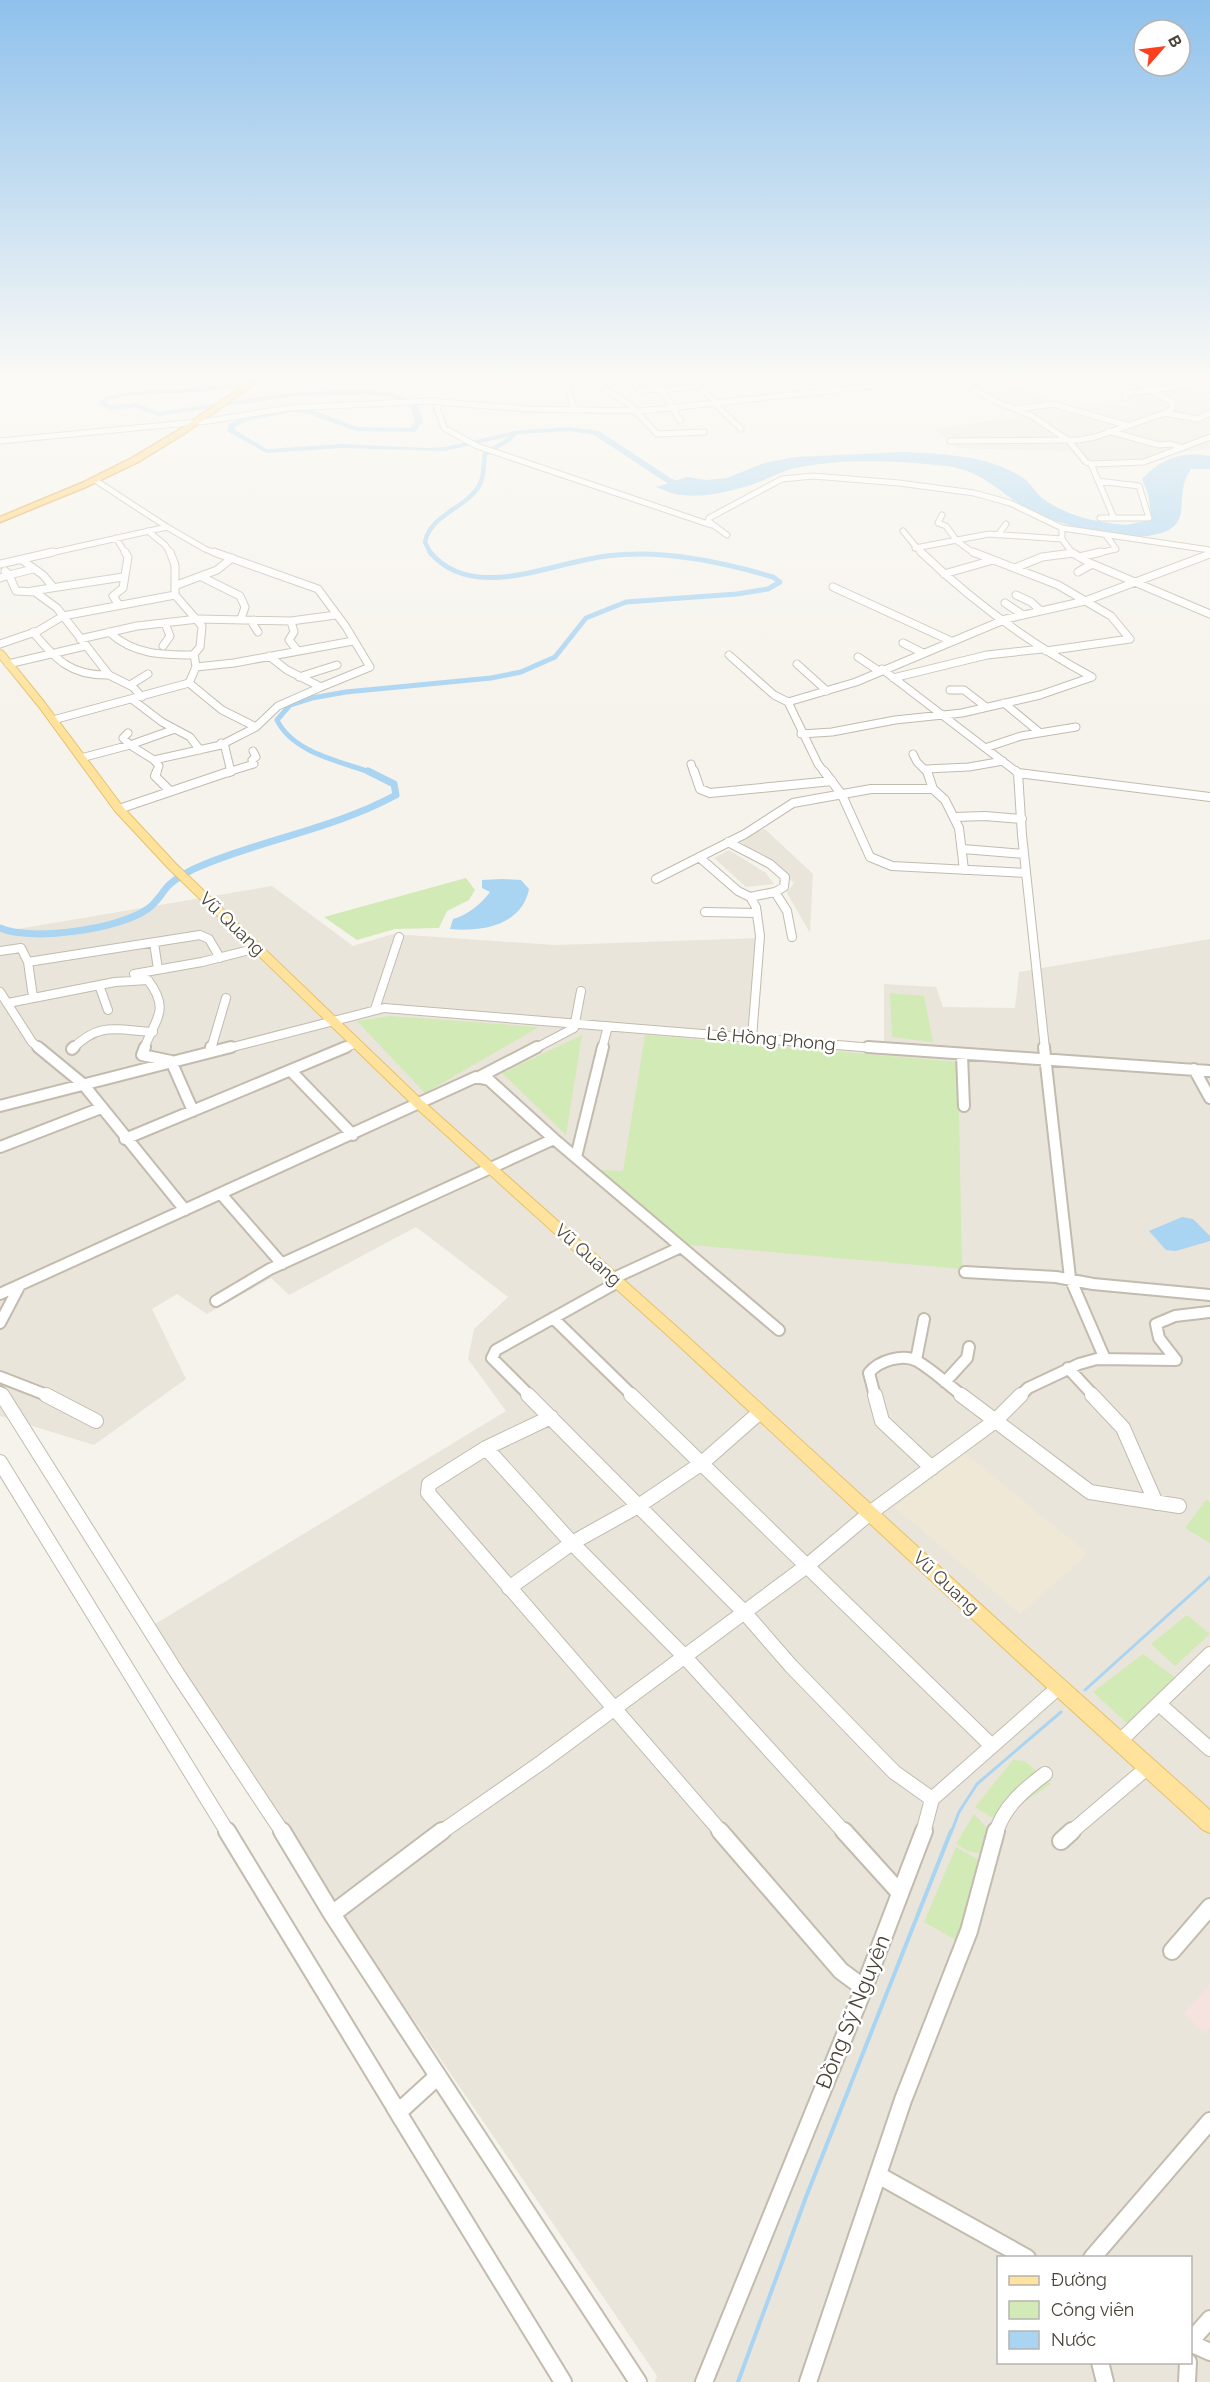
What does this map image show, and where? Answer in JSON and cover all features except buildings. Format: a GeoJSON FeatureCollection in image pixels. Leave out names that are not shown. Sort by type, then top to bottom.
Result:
{"type":"FeatureCollection","features":[{"type":"Feature","properties":{"kind":"highway"},"geometry":{"type":"LineString","coordinates":[[0,520],[71,490]]}},
{"type":"Feature","properties":{"kind":"main road","name":"Vũ Quang"},"geometry":{"type":"LineString","coordinates":[[0,653],[119,809],[190,884],[419,1104],[616,1280],[1210,1823]]}},
{"type":"Feature","properties":{"kind":"street"},"geometry":{"type":"LineString","coordinates":[[111,490],[199,547],[317,589],[369,668],[278,706],[246,735],[200,750],[154,760]]}},
{"type":"Feature","properties":{"kind":"street"},"geometry":{"type":"LineString","coordinates":[[608,490],[711,525],[727,535]]}},
{"type":"Feature","properties":{"kind":"street"},"geometry":{"type":"LineString","coordinates":[[711,525],[708,520],[711,516],[758,490]]}},
{"type":"Feature","properties":{"kind":"street"},"geometry":{"type":"LineString","coordinates":[[953,490],[974,493],[1010,503],[1062,528],[1210,552]]}},
{"type":"Feature","properties":{"kind":"street"},"geometry":{"type":"LineString","coordinates":[[1102,490],[1114,518]]}},
{"type":"Feature","properties":{"kind":"street"},"geometry":{"type":"LineString","coordinates":[[1100,518],[1149,518],[1140,490]]}},
{"type":"Feature","properties":{"kind":"street"},"geometry":{"type":"LineString","coordinates":[[894,678],[987,655],[1130,639],[1114,622],[1111,615],[1058,585],[977,555],[957,541],[946,526],[938,523],[942,515]]}},
{"type":"Feature","properties":{"kind":"street"},"geometry":{"type":"LineString","coordinates":[[998,535],[1006,524]]}},
{"type":"Feature","properties":{"kind":"street"},"geometry":{"type":"LineString","coordinates":[[123,577],[32,591],[16,591],[9,575],[0,565],[167,527]]}},
{"type":"Feature","properties":{"kind":"street"},"geometry":{"type":"LineString","coordinates":[[1062,528],[1062,539],[1076,555],[1210,614]]}},
{"type":"Feature","properties":{"kind":"street"},"geometry":{"type":"LineString","coordinates":[[148,531],[171,551],[175,562],[177,585],[175,595]]}},
{"type":"Feature","properties":{"kind":"street"},"geometry":{"type":"LineString","coordinates":[[801,734],[832,732],[894,720],[942,716],[1055,690],[1092,677],[1044,650],[1001,621],[915,548],[903,531]]}},
{"type":"Feature","properties":{"kind":"street"},"geometry":{"type":"LineString","coordinates":[[915,548],[986,534],[1062,539]]}},
{"type":"Feature","properties":{"kind":"street"},"geometry":{"type":"LineString","coordinates":[[1015,568],[1048,556],[1115,550],[1106,535]]}},
{"type":"Feature","properties":{"kind":"street"},"geometry":{"type":"LineString","coordinates":[[116,538],[128,557],[123,588],[113,596],[120,605]]}},
{"type":"Feature","properties":{"kind":"street"},"geometry":{"type":"LineString","coordinates":[[788,702],[856,682],[1001,621],[1085,601],[1133,581],[1175,568],[1210,552]]}},
{"type":"Feature","properties":{"kind":"street"},"geometry":{"type":"LineString","coordinates":[[177,585],[221,568],[232,558]]}},
{"type":"Feature","properties":{"kind":"street"},"geometry":{"type":"LineString","coordinates":[[22,560],[46,576],[53,587]]}},
{"type":"Feature","properties":{"kind":"street"},"geometry":{"type":"LineString","coordinates":[[944,574],[994,560]]}},
{"type":"Feature","properties":{"kind":"street"},"geometry":{"type":"LineString","coordinates":[[1078,572],[1092,564]]}},
{"type":"Feature","properties":{"kind":"street"},"geometry":{"type":"LineString","coordinates":[[0,578],[33,569]]}},
{"type":"Feature","properties":{"kind":"street"},"geometry":{"type":"LineString","coordinates":[[202,577],[241,597],[245,607],[241,619]]}},
{"type":"Feature","properties":{"kind":"street"},"geometry":{"type":"LineString","coordinates":[[833,587],[951,641]]}},
{"type":"Feature","properties":{"kind":"street"},"geometry":{"type":"LineString","coordinates":[[32,591],[57,608],[110,675],[130,685],[142,697]]}},
{"type":"Feature","properties":{"kind":"street"},"geometry":{"type":"LineString","coordinates":[[0,644],[33,632],[63,616],[175,595]]}},
{"type":"Feature","properties":{"kind":"street"},"geometry":{"type":"LineString","coordinates":[[53,720],[189,683],[196,667],[194,655],[200,643],[202,626],[175,595]]}},
{"type":"Feature","properties":{"kind":"street"},"geometry":{"type":"LineString","coordinates":[[1016,595],[1031,602],[1041,611]]}},
{"type":"Feature","properties":{"kind":"street"},"geometry":{"type":"LineString","coordinates":[[1005,603],[1023,615]]}},
{"type":"Feature","properties":{"kind":"street"},"geometry":{"type":"LineString","coordinates":[[8,664],[51,654],[109,632],[165,623],[198,619],[291,621],[336,615]]}},
{"type":"Feature","properties":{"kind":"street"},"geometry":{"type":"LineString","coordinates":[[254,620],[253,624],[258,632]]}},
{"type":"Feature","properties":{"kind":"street"},"geometry":{"type":"LineString","coordinates":[[291,621],[294,632],[289,640],[297,650]]}},
{"type":"Feature","properties":{"kind":"street"},"geometry":{"type":"LineString","coordinates":[[163,646],[170,638],[165,623]]}},
{"type":"Feature","properties":{"kind":"street"},"geometry":{"type":"LineString","coordinates":[[33,632],[65,668],[102,676],[110,675]]}},
{"type":"Feature","properties":{"kind":"street"},"geometry":{"type":"LineString","coordinates":[[109,632],[121,644],[142,653],[156,656],[194,655]]}},
{"type":"Feature","properties":{"kind":"street"},"geometry":{"type":"LineString","coordinates":[[196,667],[234,663],[353,641]]}},
{"type":"Feature","properties":{"kind":"street"},"geometry":{"type":"LineString","coordinates":[[903,643],[923,653]]}},
{"type":"Feature","properties":{"kind":"street"},"geometry":{"type":"LineString","coordinates":[[729,655],[774,695],[788,702],[801,734],[818,764],[842,795],[866,849],[877,861],[892,866],[1026,873]]}},
{"type":"Feature","properties":{"kind":"street"},"geometry":{"type":"LineString","coordinates":[[269,656],[299,677],[321,687]]}},
{"type":"Feature","properties":{"kind":"street"},"geometry":{"type":"LineString","coordinates":[[858,657],[894,678],[1018,773],[1210,797]]}},
{"type":"Feature","properties":{"kind":"street"},"geometry":{"type":"LineString","coordinates":[[797,664],[827,691]]}},
{"type":"Feature","properties":{"kind":"street"},"geometry":{"type":"LineString","coordinates":[[299,677],[337,665]]}},
{"type":"Feature","properties":{"kind":"street"},"geometry":{"type":"LineString","coordinates":[[130,685],[148,674]]}},
{"type":"Feature","properties":{"kind":"street"},"geometry":{"type":"LineString","coordinates":[[189,683],[222,710],[256,727]]}},
{"type":"Feature","properties":{"kind":"street"},"geometry":{"type":"LineString","coordinates":[[950,690],[964,690],[986,707]]}},
{"type":"Feature","properties":{"kind":"street"},"geometry":{"type":"LineString","coordinates":[[1014,692],[1023,698]]}},
{"type":"Feature","properties":{"kind":"street"},"geometry":{"type":"LineString","coordinates":[[133,700],[190,737],[200,750]]}},
{"type":"Feature","properties":{"kind":"street"},"geometry":{"type":"LineString","coordinates":[[1004,703],[1039,732]]}},
{"type":"Feature","properties":{"kind":"street"},"geometry":{"type":"LineString","coordinates":[[985,748],[1039,732],[1076,728]]}},
{"type":"Feature","properties":{"kind":"street"},"geometry":{"type":"LineString","coordinates":[[81,758],[130,745],[175,729]]}},
{"type":"Feature","properties":{"kind":"street"},"geometry":{"type":"LineString","coordinates":[[128,733],[123,738],[154,760],[159,766],[155,776],[171,791]]}},
{"type":"Feature","properties":{"kind":"street"},"geometry":{"type":"LineString","coordinates":[[221,743],[225,747],[231,771]]}},
{"type":"Feature","properties":{"kind":"street"},"geometry":{"type":"LineString","coordinates":[[119,809],[254,764],[252,760],[256,757],[253,751]]}},
{"type":"Feature","properties":{"kind":"street"},"geometry":{"type":"LineString","coordinates":[[913,754],[917,762],[926,769],[933,789],[945,800],[961,832],[964,870]]}},
{"type":"Feature","properties":{"kind":"street"},"geometry":{"type":"LineString","coordinates":[[926,769],[969,767],[1003,761]]}},
{"type":"Feature","properties":{"kind":"street"},"geometry":{"type":"LineString","coordinates":[[691,764],[700,789],[706,793],[832,781]]}},
{"type":"Feature","properties":{"kind":"street"},"geometry":{"type":"LineString","coordinates":[[1018,773],[1024,854],[1070,1278],[1105,1359]]}},
{"type":"Feature","properties":{"kind":"street"},"geometry":{"type":"LineString","coordinates":[[656,879],[728,842],[793,803],[874,789],[933,789]]}},
{"type":"Feature","properties":{"kind":"street"},"geometry":{"type":"LineString","coordinates":[[954,817],[985,816],[1022,819]]}},
{"type":"Feature","properties":{"kind":"street"},"geometry":{"type":"LineString","coordinates":[[728,842],[782,873],[785,877],[784,887],[775,892],[750,897]]}},
{"type":"Feature","properties":{"kind":"street"},"geometry":{"type":"LineString","coordinates":[[963,849],[1024,854]]}},
{"type":"Feature","properties":{"kind":"street"},"geometry":{"type":"LineString","coordinates":[[699,857],[738,891],[750,897],[758,913],[760,936],[752,1038]]}},
{"type":"Feature","properties":{"kind":"street"},"geometry":{"type":"LineString","coordinates":[[775,892],[787,911],[792,937]]}},
{"type":"Feature","properties":{"kind":"street"},"geometry":{"type":"LineString","coordinates":[[705,912],[758,913]]}},
{"type":"Feature","properties":{"kind":"street"},"geometry":{"type":"LineString","coordinates":[[28,962],[204,935],[209,939],[220,958]]}},
{"type":"Feature","properties":{"kind":"street"},"geometry":{"type":"LineString","coordinates":[[375,1009],[399,937]]}},
{"type":"Feature","properties":{"kind":"street"},"geometry":{"type":"LineString","coordinates":[[154,943],[158,969]]}},
{"type":"Feature","properties":{"kind":"street"},"geometry":{"type":"LineString","coordinates":[[0,951],[21,948],[28,962],[33,995]]}},
{"type":"Feature","properties":{"kind":"street"},"geometry":{"type":"LineString","coordinates":[[8,1003],[33,995],[220,958],[257,948]]}},
{"type":"Feature","properties":{"kind":"street"},"geometry":{"type":"LineString","coordinates":[[33,995],[133,979],[148,980],[155,988],[161,1004],[161,1016],[142,1055],[171,1061],[193,1111]]}},
{"type":"Feature","properties":{"kind":"street"},"geometry":{"type":"LineString","coordinates":[[99,985],[108,1010]]}},
{"type":"Feature","properties":{"kind":"street"},"geometry":{"type":"LineString","coordinates":[[483,1077],[481,1076],[574,1028],[581,991]]}},
{"type":"Feature","properties":{"kind":"street"},"geometry":{"type":"LineString","coordinates":[[0,992],[32,1042],[83,1084],[186,1210]]}},
{"type":"Feature","properties":{"kind":"street"},"geometry":{"type":"LineString","coordinates":[[210,1052],[226,998]]}},
{"type":"Feature","properties":{"kind":"street","name":"Lê Hồng Phong"},"geometry":{"type":"LineString","coordinates":[[0,1106],[375,1009],[415,1010],[962,1055],[1210,1071]]}},
{"type":"Feature","properties":{"kind":"street"},"geometry":{"type":"LineString","coordinates":[[576,1157],[608,1026]]}},
{"type":"Feature","properties":{"kind":"street"},"geometry":{"type":"LineString","coordinates":[[72,1049],[86,1036],[100,1029],[153,1032]]}},
{"type":"Feature","properties":{"kind":"street"},"geometry":{"type":"LineString","coordinates":[[125,1138],[356,1043]]}},
{"type":"Feature","properties":{"kind":"street"},"geometry":{"type":"LineString","coordinates":[[962,1055],[964,1106]]}},
{"type":"Feature","properties":{"kind":"street"},"geometry":{"type":"LineString","coordinates":[[1194,1069],[1210,1098]]}},
{"type":"Feature","properties":{"kind":"street"},"geometry":{"type":"LineString","coordinates":[[291,1071],[353,1135]]}},
{"type":"Feature","properties":{"kind":"street"},"geometry":{"type":"LineString","coordinates":[[0,1294],[476,1077],[483,1077],[779,1330]]}},
{"type":"Feature","properties":{"kind":"street"},"geometry":{"type":"LineString","coordinates":[[0,1147],[101,1108]]}},
{"type":"Feature","properties":{"kind":"street"},"geometry":{"type":"LineString","coordinates":[[216,1301],[246,1282],[282,1264],[554,1139]]}},
{"type":"Feature","properties":{"kind":"street"},"geometry":{"type":"LineString","coordinates":[[221,1194],[282,1264]]}},
{"type":"Feature","properties":{"kind":"street"},"geometry":{"type":"LineString","coordinates":[[681,1247],[616,1280],[496,1350],[492,1355],[494,1361],[745,1613],[790,1666],[894,1772],[932,1799],[1060,1686]]}},
{"type":"Feature","properties":{"kind":"street"},"geometry":{"type":"LineString","coordinates":[[965,1272],[1070,1278],[1093,1284],[1210,1294]]}},
{"type":"Feature","properties":{"kind":"street"},"geometry":{"type":"LineString","coordinates":[[0,1323],[20,1285]]}},
{"type":"Feature","properties":{"kind":"street"},"geometry":{"type":"LineString","coordinates":[[332,1914],[407,1856],[542,1762],[745,1613],[808,1565],[870,1513],[995,1421],[1028,1388],[1068,1368],[1089,1361],[1120,1358],[1176,1360],[1159,1338],[1156,1324],[1178,1316],[1209,1312]]}},
{"type":"Feature","properties":{"kind":"street"},"geometry":{"type":"LineString","coordinates":[[553,1318],[992,1746]]}},
{"type":"Feature","properties":{"kind":"street"},"geometry":{"type":"LineString","coordinates":[[916,1360],[924,1319]]}},
{"type":"Feature","properties":{"kind":"street"},"geometry":{"type":"LineString","coordinates":[[945,1382],[968,1358],[969,1347]]}},
{"type":"Feature","properties":{"kind":"street"},"geometry":{"type":"LineString","coordinates":[[932,1468],[882,1420],[869,1373],[874,1366],[902,1358],[916,1360],[1090,1492],[1179,1506]]}},
{"type":"Feature","properties":{"kind":"street"},"geometry":{"type":"LineString","coordinates":[[1068,1368],[1123,1428],[1156,1503]]}},
{"type":"Feature","properties":{"kind":"street"},"geometry":{"type":"LineString","coordinates":[[0,1377],[47,1395],[96,1421]]}},
{"type":"Feature","properties":{"kind":"street"},"geometry":{"type":"LineString","coordinates":[[0,1392],[177,1673],[275,1820],[332,1914],[638,2382]]}},
{"type":"Feature","properties":{"kind":"street"},"geometry":{"type":"LineString","coordinates":[[509,1588],[572,1543],[639,1505],[702,1464],[760,1413]]}},
{"type":"Feature","properties":{"kind":"street"},"geometry":{"type":"LineString","coordinates":[[551,1417],[486,1448],[429,1484],[428,1493],[840,1971],[864,1988]]}},
{"type":"Feature","properties":{"kind":"street"},"geometry":{"type":"LineString","coordinates":[[486,1448],[572,1543],[684,1656],[900,1893]]}},
{"type":"Feature","properties":{"kind":"street"},"geometry":{"type":"LineString","coordinates":[[0,1462],[401,2103],[563,2382]]}},
{"type":"Feature","properties":{"kind":"street"},"geometry":{"type":"LineString","coordinates":[[1120,1741],[1210,1654]]}},
{"type":"Feature","properties":{"kind":"street"},"geometry":{"type":"LineString","coordinates":[[1159,1704],[1210,1749]]}},
{"type":"Feature","properties":{"kind":"street"},"geometry":{"type":"LineString","coordinates":[[1062,1841],[1148,1767]]}},
{"type":"Feature","properties":{"kind":"street"},"geometry":{"type":"LineString","coordinates":[[808,2382],[903,2100],[969,1930],[998,1825],[1020,1793],[1045,1774]]}},
{"type":"Feature","properties":{"kind":"street","name":"Đồng Sỹ Nguyên"},"geometry":{"type":"LineString","coordinates":[[704,2382],[864,1988],[926,1825],[932,1799]]}},
{"type":"Feature","properties":{"kind":"street"},"geometry":{"type":"LineString","coordinates":[[1172,1951],[1210,1907]]}},
{"type":"Feature","properties":{"kind":"street"},"geometry":{"type":"LineString","coordinates":[[401,2103],[425,2090],[438,2076]]}},
{"type":"Feature","properties":{"kind":"street"},"geometry":{"type":"LineString","coordinates":[[1094,2256],[1210,2121]]}},
{"type":"Feature","properties":{"kind":"street"},"geometry":{"type":"LineString","coordinates":[[878,2175],[1023,2256]]}},
{"type":"Feature","properties":{"kind":"street"},"geometry":{"type":"LineString","coordinates":[[1192,2342],[1210,2319]]}},
{"type":"Feature","properties":{"kind":"street"},"geometry":{"type":"LineString","coordinates":[[1192,2343],[1210,2352]]}},
{"type":"Feature","properties":{"kind":"street"},"geometry":{"type":"LineString","coordinates":[[1100,2364],[1105,2382]]}},
{"type":"Feature","properties":{"kind":"street"},"geometry":{"type":"LineString","coordinates":[[1187,2382],[1188,2364]]}},
{"type":"Feature","properties":{"kind":"shaded area"},"geometry":{"type":"Polygon","coordinates":[[[765,829],[813,874],[810,933],[787,893],[794,883],[736,838],[765,829]]]}},
{"type":"Feature","properties":{"kind":"shaded area"},"geometry":{"type":"Polygon","coordinates":[[[729,850],[766,873],[774,884],[746,887],[714,858],[729,850]]]}},
{"type":"Feature","properties":{"kind":"shaded area"},"geometry":{"type":"Polygon","coordinates":[[[272,886],[353,946],[393,934],[556,945],[761,938],[755,1035],[884,1044],[884,984],[936,987],[943,1007],[1015,1008],[1019,972],[1210,939],[1210,2382],[655,2382],[657,2376],[147,1629],[506,1411],[468,1359],[474,1329],[508,1297],[416,1227],[289,1295],[271,1278],[207,1314],[177,1294],[152,1309],[186,1379],[94,1445],[0,1416],[0,932],[272,886]]]}},
{"type":"Feature","properties":{"kind":"shaded area"},"geometry":{"type":"Polygon","coordinates":[[[965,1453],[1088,1554],[1020,1614],[895,1507],[965,1453]]]}},
{"type":"Feature","properties":{"kind":"shaded area"},"geometry":{"type":"Polygon","coordinates":[[[1210,1984],[1210,2028],[1205,2034],[1184,2013],[1210,1984]]]}},
{"type":"Feature","properties":{"kind":"green space"},"geometry":{"type":"Polygon","coordinates":[[[466,878],[475,890],[469,900],[447,911],[439,928],[395,929],[357,940],[324,917],[466,878]]]}},
{"type":"Feature","properties":{"kind":"green space"},"geometry":{"type":"Polygon","coordinates":[[[890,993],[924,996],[933,1042],[892,1037],[890,993]]]}},
{"type":"Feature","properties":{"kind":"green space"},"geometry":{"type":"Polygon","coordinates":[[[390,1016],[539,1027],[425,1093],[357,1021],[390,1016]]]}},
{"type":"Feature","properties":{"kind":"green space"},"geometry":{"type":"Polygon","coordinates":[[[582,1035],[566,1135],[502,1073],[582,1035]]]}},
{"type":"Feature","properties":{"kind":"green space"},"geometry":{"type":"Polygon","coordinates":[[[645,1035],[958,1062],[962,1269],[680,1244],[600,1170],[623,1171],[645,1035]]]}},
{"type":"Feature","properties":{"kind":"green space"},"geometry":{"type":"Polygon","coordinates":[[[1206,1500],[1210,1501],[1210,1543],[1185,1528],[1206,1500]]]}},
{"type":"Feature","properties":{"kind":"green space"},"geometry":{"type":"Polygon","coordinates":[[[1187,1615],[1210,1634],[1175,1666],[1151,1644],[1187,1615]]]}},
{"type":"Feature","properties":{"kind":"green space"},"geometry":{"type":"Polygon","coordinates":[[[1143,1654],[1180,1681],[1133,1729],[1093,1692],[1143,1654]]]}},
{"type":"Feature","properties":{"kind":"green space"},"geometry":{"type":"Polygon","coordinates":[[[1013,1760],[1025,1761],[1051,1784],[996,1820],[975,1807],[1013,1760]]]}},
{"type":"Feature","properties":{"kind":"green space"},"geometry":{"type":"Polygon","coordinates":[[[974,1814],[994,1835],[982,1854],[968,1851],[956,1844],[974,1814]]]}},
{"type":"Feature","properties":{"kind":"green space"},"geometry":{"type":"Polygon","coordinates":[[[956,1847],[986,1864],[963,1944],[924,1922],[956,1847]]]}},
{"type":"Feature","properties":{"kind":"water"},"geometry":{"type":"Polygon","coordinates":[[[665,490],[731,490],[700,496],[676,494],[665,490]]]}},
{"type":"Feature","properties":{"kind":"water"},"geometry":{"type":"Polygon","coordinates":[[[1001,490],[1035,490],[1042,498],[1066,512],[1105,523],[1146,526],[1152,520],[1146,490],[1183,490],[1179,519],[1174,526],[1164,532],[1148,536],[1119,536],[1083,529],[1047,518],[1021,505],[1001,490]]]}},
{"type":"Feature","properties":{"kind":"water"},"geometry":{"type":"Polygon","coordinates":[[[482,880],[521,880],[529,889],[518,911],[509,919],[498,924],[474,929],[450,929],[453,919],[474,908],[490,892],[482,888],[482,880]]]}},
{"type":"Feature","properties":{"kind":"water"},"geometry":{"type":"Polygon","coordinates":[[[1182,1217],[1193,1219],[1210,1236],[1210,1241],[1176,1251],[1166,1250],[1149,1231],[1182,1217]]]}},
{"type":"Feature","properties":{"kind":"waterway"},"geometry":{"type":"LineString","coordinates":[[430,552],[425,542],[428,533],[441,518],[476,490]]}},
{"type":"Feature","properties":{"kind":"waterway"},"geometry":{"type":"LineString","coordinates":[[1120,527],[1133,527],[1159,520],[1161,509]]}},
{"type":"Feature","properties":{"kind":"waterway"},"geometry":{"type":"LineString","coordinates":[[372,773],[332,760],[306,748],[294,741],[277,720],[290,705],[312,698],[346,692],[491,678],[521,672],[555,657],[586,618],[626,602],[737,594],[768,589],[780,582],[773,577],[707,561],[639,554],[594,558],[522,574],[481,577],[462,574],[445,566],[430,552]]}},
{"type":"Feature","properties":{"kind":"waterway"},"geometry":{"type":"LineString","coordinates":[[368,771],[372,773]]}},
{"type":"Feature","properties":{"kind":"waterway"},"geometry":{"type":"LineString","coordinates":[[0,928],[32,934],[52,933],[96,928],[133,917],[149,908],[171,883],[194,869],[227,856],[325,825],[396,795],[394,784],[372,773]]}},
{"type":"Feature","properties":{"kind":"waterway"},"geometry":{"type":"LineString","coordinates":[[1085,1690],[1210,1577]]}},
{"type":"Feature","properties":{"kind":"waterway"},"geometry":{"type":"LineString","coordinates":[[951,1833],[959,1812],[977,1784],[1061,1712]]}},
{"type":"Feature","properties":{"kind":"waterway"},"geometry":{"type":"LineString","coordinates":[[738,2382],[806,2197],[951,1831]]}}]}
